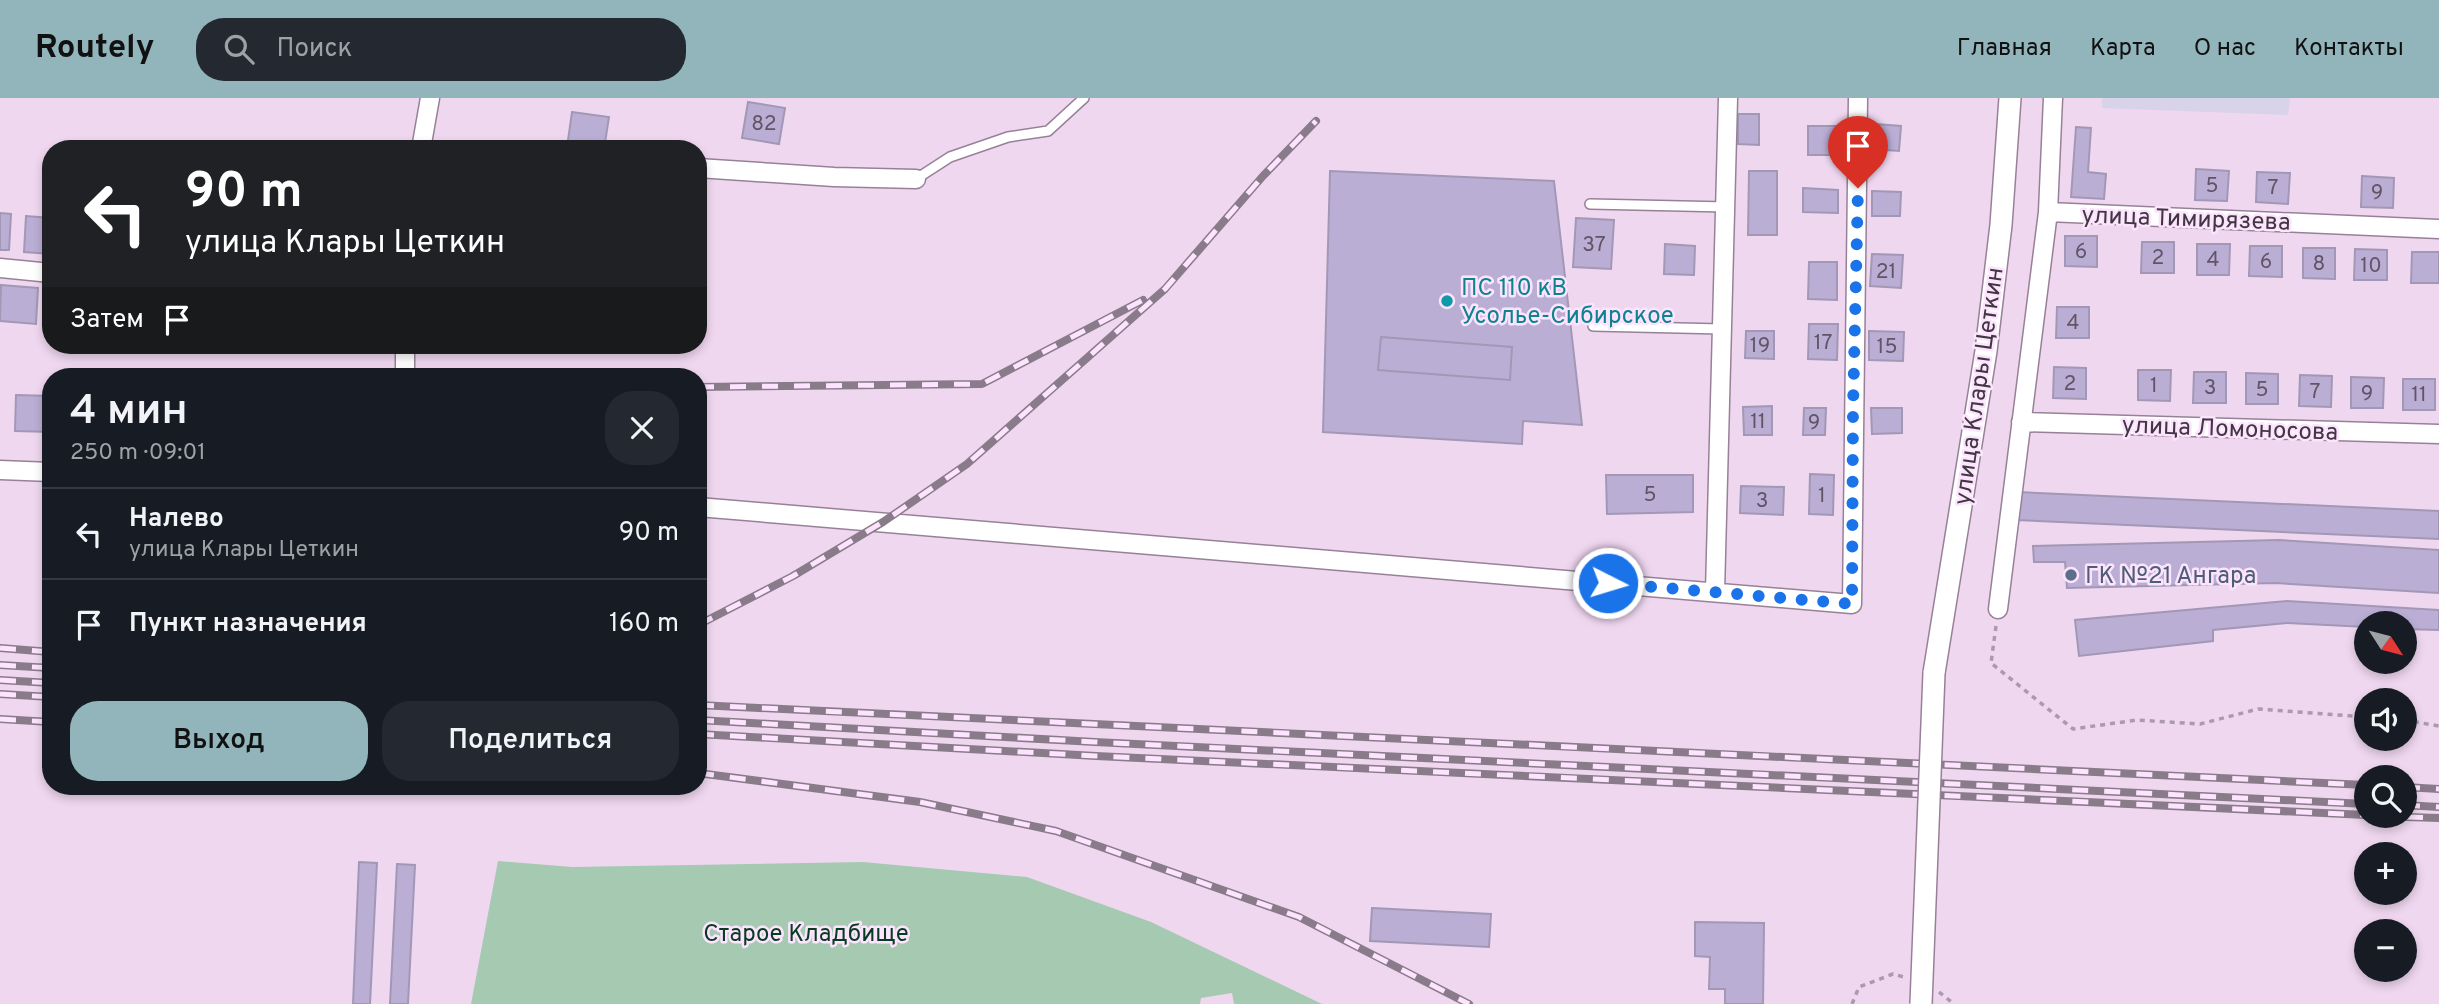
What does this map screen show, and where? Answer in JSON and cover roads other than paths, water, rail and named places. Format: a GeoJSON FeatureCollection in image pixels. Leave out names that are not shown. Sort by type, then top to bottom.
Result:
{"type":"FeatureCollection","features":[{"type":"Feature","properties":{"kind":"street"},"geometry":{"type":"LineString","coordinates":[[423,140],[430,98]]}},
{"type":"Feature","properties":{"kind":"street"},"geometry":{"type":"LineString","coordinates":[[1715,592],[1728,98]]}},
{"type":"Feature","properties":{"kind":"street"},"geometry":{"type":"LineString","coordinates":[[707,508],[1852,604],[1858,98]]}},
{"type":"Feature","properties":{"kind":"street","name":"улица Клары Цеткин"},"geometry":{"type":"LineString","coordinates":[[1928,996],[1934,673],[1986,351],[2001,225],[2010,98]]}},
{"type":"Feature","properties":{"kind":"street","name":"улица Тимирязева"},"geometry":{"type":"LineString","coordinates":[[2053,98],[2048,212],[2439,229]]}},
{"type":"Feature","properties":{"kind":"street"},"geometry":{"type":"LineString","coordinates":[[707,169],[916,179]]}},
{"type":"Feature","properties":{"kind":"street"},"geometry":{"type":"LineString","coordinates":[[1998,609],[2048,212]]}},
{"type":"Feature","properties":{"kind":"street"},"geometry":{"type":"LineString","coordinates":[[0,268],[42,272]]}},
{"type":"Feature","properties":{"kind":"street","name":"улица Ломоносова"},"geometry":{"type":"LineString","coordinates":[[2021,422],[2439,434]]}},
{"type":"Feature","properties":{"kind":"street"},"geometry":{"type":"LineString","coordinates":[[0,470],[42,472]]}},
{"type":"Feature","properties":{"kind":"lane"},"geometry":{"type":"LineString","coordinates":[[916,179],[950,157],[1008,137],[1048,131],[1084,98]]}},
{"type":"Feature","properties":{"kind":"lane"},"geometry":{"type":"LineString","coordinates":[[1590,204],[1727,207]]}},
{"type":"Feature","properties":{"kind":"lane"},"geometry":{"type":"LineString","coordinates":[[1592,326],[1722,329]]}},
{"type":"Feature","properties":{"kind":"railway"},"geometry":{"type":"LineString","coordinates":[[707,620],[793,576],[883,522],[967,464],[1165,289],[1263,176],[1316,121]]}},
{"type":"Feature","properties":{"kind":"railway"},"geometry":{"type":"LineString","coordinates":[[707,387],[982,384],[1143,300]]}},
{"type":"Feature","properties":{"kind":"railway"},"geometry":{"type":"LineString","coordinates":[[0,648],[42,651]]}},
{"type":"Feature","properties":{"kind":"railway"},"geometry":{"type":"LineString","coordinates":[[0,665],[42,667]]}},
{"type":"Feature","properties":{"kind":"railway"},"geometry":{"type":"LineString","coordinates":[[0,680],[42,682]]}},
{"type":"Feature","properties":{"kind":"railway"},"geometry":{"type":"LineString","coordinates":[[0,694],[42,696]]}},
{"type":"Feature","properties":{"kind":"railway"},"geometry":{"type":"LineString","coordinates":[[707,705],[2354,784]]}},
{"type":"Feature","properties":{"kind":"railway"},"geometry":{"type":"LineString","coordinates":[[0,719],[42,721]]}},
{"type":"Feature","properties":{"kind":"railway"},"geometry":{"type":"LineString","coordinates":[[707,720],[2354,803]]}},
{"type":"Feature","properties":{"kind":"railway"},"geometry":{"type":"LineString","coordinates":[[707,734],[1096,756],[2354,814]]}},
{"type":"Feature","properties":{"kind":"railway"},"geometry":{"type":"LineString","coordinates":[[707,774],[920,802],[1056,831],[1299,917],[1469,1004]]}},
{"type":"Feature","properties":{"kind":"railway"},"geometry":{"type":"LineString","coordinates":[[2417,788],[2439,789]]}},
{"type":"Feature","properties":{"kind":"railway"},"geometry":{"type":"LineString","coordinates":[[2417,806],[2439,807]]}},
{"type":"Feature","properties":{"kind":"railway"},"geometry":{"type":"LineString","coordinates":[[2417,817],[2439,818]]}},
{"type":"Feature","properties":{"kind":"place","name":"ПС 110 кВ Усолье-Сибирское"},"geometry":{"type":"Point","coordinates":[1447,301]}},
{"type":"Feature","properties":{"kind":"place","name":"ГК №21 Ангара"},"geometry":{"type":"Point","coordinates":[2071,575]}},
{"type":"Feature","properties":{"kind":"park label","name":"Старое Кладбище"},"geometry":{"type":"Point","coordinates":[806,933]}}]}
